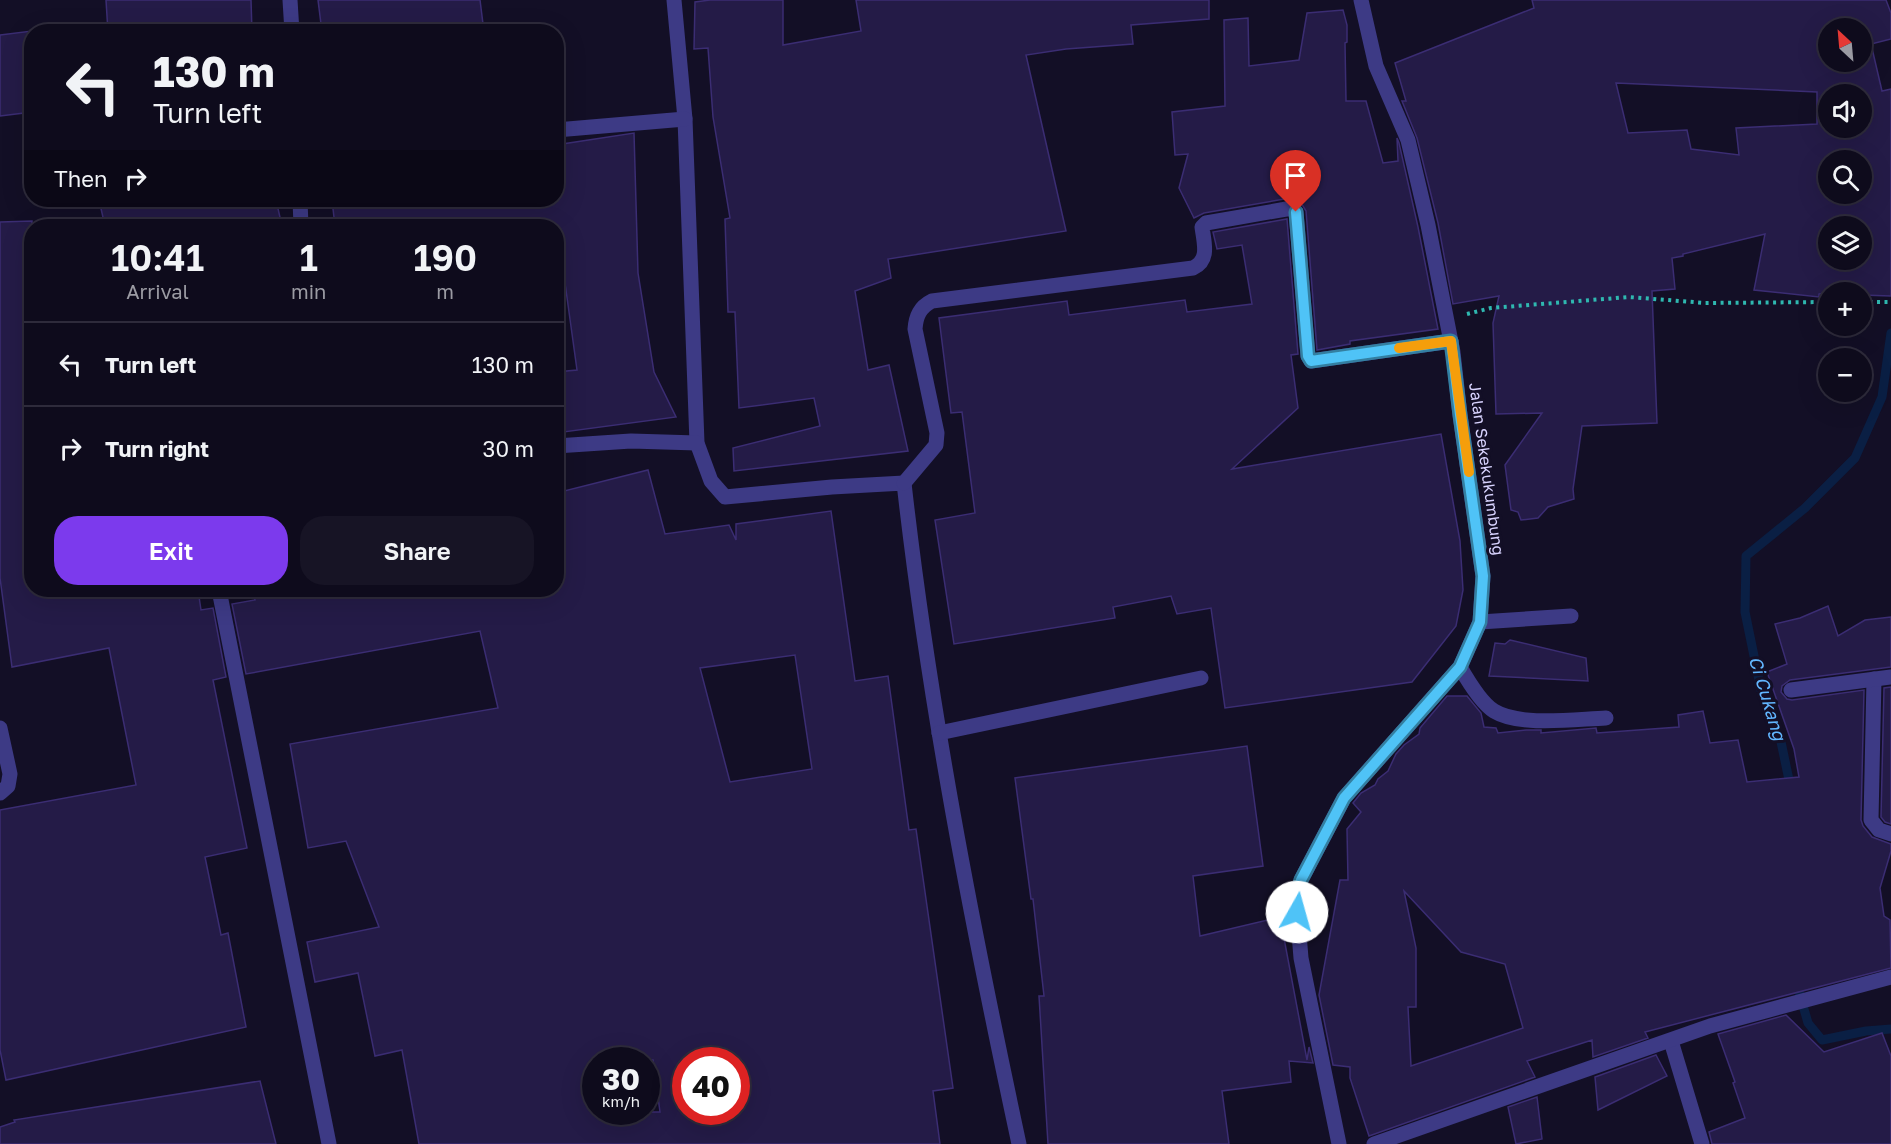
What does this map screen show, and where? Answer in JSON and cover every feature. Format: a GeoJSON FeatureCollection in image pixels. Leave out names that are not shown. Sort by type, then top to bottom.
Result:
{"type":"FeatureCollection","features":[{"type":"Feature","properties":{"kind":"street"},"geometry":{"type":"LineString","coordinates":[[290,0],[292,24]]}},
{"type":"Feature","properties":{"kind":"street"},"geometry":{"type":"LineString","coordinates":[[674,0],[685,119],[697,443],[711,482],[725,497],[904,483]]}},
{"type":"Feature","properties":{"kind":"street","name":"Jalan Sekekukumbung"},"geometry":{"type":"LineString","coordinates":[[1339,1144],[1301,958],[1296,897],[1301,880],[1344,798],[1460,667],[1480,622],[1483,576],[1451,341],[1415,168],[1408,140],[1376,66],[1361,0]]}},
{"type":"Feature","properties":{"kind":"street"},"geometry":{"type":"LineString","coordinates":[[564,129],[685,119]]}},
{"type":"Feature","properties":{"kind":"street"},"geometry":{"type":"LineString","coordinates":[[1019,1144],[988,999],[939,733],[913,564],[904,483],[936,445],[937,433],[915,329],[915,319],[925,304],[932,301],[1193,268],[1201,264],[1205,257],[1202,226],[1206,223],[1292,208],[1296,212],[1308,356],[1311,361],[1451,341]]}},
{"type":"Feature","properties":{"kind":"street"},"geometry":{"type":"LineString","coordinates":[[564,445],[631,441],[697,443]]}},
{"type":"Feature","properties":{"kind":"street"},"geometry":{"type":"LineString","coordinates":[[220,597],[329,1144]]}},
{"type":"Feature","properties":{"kind":"street"},"geometry":{"type":"LineString","coordinates":[[1480,622],[1571,616]]}},
{"type":"Feature","properties":{"kind":"street"},"geometry":{"type":"LineString","coordinates":[[1460,667],[1474,690],[1494,711],[1522,720],[1606,718]]}},
{"type":"Feature","properties":{"kind":"street"},"geometry":{"type":"LineString","coordinates":[[1791,690],[1891,677]]}},
{"type":"Feature","properties":{"kind":"street"},"geometry":{"type":"LineString","coordinates":[[939,733],[1201,678]]}},
{"type":"Feature","properties":{"kind":"street"},"geometry":{"type":"LineString","coordinates":[[1874,679],[1871,820],[1879,830],[1891,834]]}},
{"type":"Feature","properties":{"kind":"street"},"geometry":{"type":"LineString","coordinates":[[0,793],[8,786],[10,774],[1,736]]}},
{"type":"Feature","properties":{"kind":"street"},"geometry":{"type":"LineString","coordinates":[[1374,1144],[1710,1026],[1891,977]]}},
{"type":"Feature","properties":{"kind":"street"},"geometry":{"type":"LineString","coordinates":[[1671,1041],[1702,1144]]}},
{"type":"Feature","properties":{"kind":"path"},"geometry":{"type":"LineString","coordinates":[[1446,319],[1491,308],[1629,297],[1705,303],[1818,302]]}},
{"type":"Feature","properties":{"kind":"path"},"geometry":{"type":"LineString","coordinates":[[1872,302],[1891,302]]}},
{"type":"Feature","properties":{"kind":"building"},"geometry":{"type":"Polygon","coordinates":[[[106,0],[251,0],[252,24],[108,24],[106,0]]]}},
{"type":"Feature","properties":{"kind":"building"},"geometry":{"type":"Polygon","coordinates":[[[318,0],[480,0],[483,24],[321,24],[318,0]]]}},
{"type":"Feature","properties":{"kind":"building"},"geometry":{"type":"Polygon","coordinates":[[[783,0],[783,45],[861,31],[856,0],[1209,0],[1209,19],[1131,25],[1133,44],[1066,49],[1026,55],[1066,231],[888,259],[891,278],[855,291],[868,370],[889,365],[908,451],[734,471],[733,448],[820,426],[814,398],[739,408],[735,312],[728,312],[725,219],[730,218],[713,117],[708,48],[694,49],[695,2],[783,0]]]}},
{"type":"Feature","properties":{"kind":"building"},"geometry":{"type":"Polygon","coordinates":[[[1532,0],[1886,0],[1891,13],[1891,39],[1872,44],[1872,18],[1818,18],[1818,72],[1872,72],[1872,48],[1882,91],[1891,89],[1891,296],[1872,295],[1872,282],[1818,282],[1818,297],[1754,290],[1765,234],[1672,258],[1675,289],[1652,291],[1657,423],[1582,426],[1573,489],[1574,499],[1548,507],[1538,518],[1521,520],[1518,512],[1511,510],[1505,465],[1542,413],[1496,414],[1493,323],[1499,296],[1453,304],[1438,223],[1417,138],[1402,101],[1406,101],[1395,63],[1534,8],[1532,0]],[[1616,83],[1628,133],[1687,130],[1691,149],[1739,155],[1736,128],[1817,124],[1817,92],[1616,83]]]}},
{"type":"Feature","properties":{"kind":"building"},"geometry":{"type":"Polygon","coordinates":[[[1343,10],[1347,25],[1346,101],[1366,101],[1383,163],[1398,161],[1397,138],[1418,227],[1438,329],[1350,341],[1350,344],[1317,350],[1306,211],[1303,206],[1290,198],[1204,213],[1194,218],[1179,188],[1188,154],[1175,155],[1172,112],[1225,106],[1224,20],[1248,18],[1249,66],[1299,60],[1307,13],[1343,10]]]}},
{"type":"Feature","properties":{"kind":"building"},"geometry":{"type":"Polygon","coordinates":[[[24,32],[24,113],[0,116],[0,35],[24,32]]]}},
{"type":"Feature","properties":{"kind":"building"},"geometry":{"type":"Polygon","coordinates":[[[634,133],[638,273],[654,372],[676,417],[564,432],[564,371],[577,370],[564,283],[564,219],[334,219],[333,207],[564,207],[564,144],[634,133]]]}},
{"type":"Feature","properties":{"kind":"building"},"geometry":{"type":"Polygon","coordinates":[[[101,207],[278,207],[280,219],[103,219],[101,207]]]}},
{"type":"Feature","properties":{"kind":"building"},"geometry":{"type":"Polygon","coordinates":[[[1287,219],[1298,354],[1291,355],[1298,408],[1232,469],[1441,434],[1460,541],[1463,590],[1456,626],[1412,682],[1225,708],[1211,608],[1177,614],[1171,596],[1113,607],[1115,618],[954,644],[935,520],[975,513],[962,412],[951,413],[939,318],[1067,301],[1069,315],[1185,300],[1187,312],[1252,304],[1242,245],[1217,249],[1213,232],[1287,219]]]}},
{"type":"Feature","properties":{"kind":"building"},"geometry":{"type":"Polygon","coordinates":[[[24,221],[24,597],[199,597],[201,610],[213,608],[226,677],[213,680],[247,848],[205,857],[221,935],[228,933],[246,1027],[6,1080],[0,1050],[0,810],[136,785],[109,648],[12,667],[0,578],[0,222],[24,221]]]}},
{"type":"Feature","properties":{"kind":"building"},"geometry":{"type":"Polygon","coordinates":[[[648,470],[665,534],[729,525],[736,540],[736,524],[831,511],[855,681],[888,676],[909,830],[916,829],[953,1088],[933,1091],[940,1144],[419,1144],[402,1050],[375,1056],[358,973],[315,982],[307,942],[379,927],[346,841],[308,848],[290,744],[498,708],[480,631],[246,674],[232,604],[255,600],[254,597],[564,597],[564,491],[648,470]],[[795,655],[700,668],[730,782],[812,769],[795,655]]]}},
{"type":"Feature","properties":{"kind":"building"},"geometry":{"type":"Polygon","coordinates":[[[1828,606],[1838,636],[1865,620],[1891,617],[1891,667],[1790,680],[1782,686],[1781,692],[1787,699],[1792,700],[1864,690],[1861,820],[1872,837],[1891,844],[1880,888],[1884,916],[1890,920],[1891,968],[1645,1032],[1648,1038],[1593,1057],[1592,1040],[1527,1061],[1535,1077],[1369,1136],[1350,1078],[1350,1067],[1333,1065],[1319,995],[1340,880],[1348,880],[1347,829],[1361,812],[1353,803],[1361,793],[1375,785],[1378,779],[1388,771],[1396,754],[1419,734],[1420,728],[1447,696],[1467,696],[1481,713],[1484,727],[1496,728],[1498,733],[1541,730],[1541,733],[1596,728],[1597,733],[1679,727],[1678,715],[1703,711],[1710,743],[1738,740],[1747,782],[1799,777],[1794,749],[1767,672],[1787,664],[1775,624],[1800,618],[1828,606]],[[1404,891],[1416,948],[1416,1007],[1408,1007],[1411,1066],[1523,1028],[1505,964],[1461,952],[1404,891]]]}},
{"type":"Feature","properties":{"kind":"building"},"geometry":{"type":"Polygon","coordinates":[[[1510,640],[1586,658],[1588,681],[1489,676],[1495,643],[1505,644],[1510,640]]]}},
{"type":"Feature","properties":{"kind":"building"},"geometry":{"type":"Polygon","coordinates":[[[1891,687],[1891,824],[1885,822],[1881,817],[1884,688],[1891,687]]]}},
{"type":"Feature","properties":{"kind":"building"},"geometry":{"type":"Polygon","coordinates":[[[1247,746],[1263,866],[1193,876],[1200,936],[1280,917],[1307,1060],[1309,1047],[1313,1063],[1289,1061],[1291,1082],[1222,1091],[1229,1144],[1048,1144],[1039,996],[1044,996],[1033,899],[1031,899],[1015,778],[1247,746]]]}},
{"type":"Feature","properties":{"kind":"building"},"geometry":{"type":"Polygon","coordinates":[[[1786,1015],[1824,1052],[1882,1033],[1891,1056],[1891,1144],[1712,1144],[1709,1132],[1745,1118],[1718,1034],[1786,1015]]]}},
{"type":"Feature","properties":{"kind":"building"},"geometry":{"type":"Polygon","coordinates":[[[1656,1055],[1667,1076],[1598,1110],[1595,1077],[1656,1055]]]}},
{"type":"Feature","properties":{"kind":"building"},"geometry":{"type":"Polygon","coordinates":[[[260,1081],[276,1144],[0,1144],[0,1127],[15,1122],[14,1120],[260,1081]]]}},
{"type":"Feature","properties":{"kind":"building"},"geometry":{"type":"Polygon","coordinates":[[[1537,1097],[1542,1139],[1516,1144],[1508,1107],[1537,1097]]]}},
{"type":"Feature","properties":{"kind":"waterway","name":"Ci Cukang"},"geometry":{"type":"LineString","coordinates":[[1788,789],[1789,780],[1780,737],[1761,690],[1745,612],[1746,556],[1805,508],[1855,458],[1882,397],[1891,333]]}},
{"type":"Feature","properties":{"kind":"waterway","name":"Ci Cukang"},"geometry":{"type":"LineString","coordinates":[[1796,981],[1808,1023],[1822,1040],[1866,1031],[1891,1029]]}},
{"type":"Feature","properties":{"kind":"slow traffic"},"geometry":{"type":"LineString","coordinates":[[1399,348],[1451,341],[1469,472]]}},
{"type":"Feature","properties":{"kind":"route"},"geometry":{"type":"LineString","coordinates":[[1296,212],[1308,356],[1311,361],[1451,341],[1483,576],[1480,622],[1460,667],[1344,798],[1301,880],[1296,897],[1297,912]]}}]}
